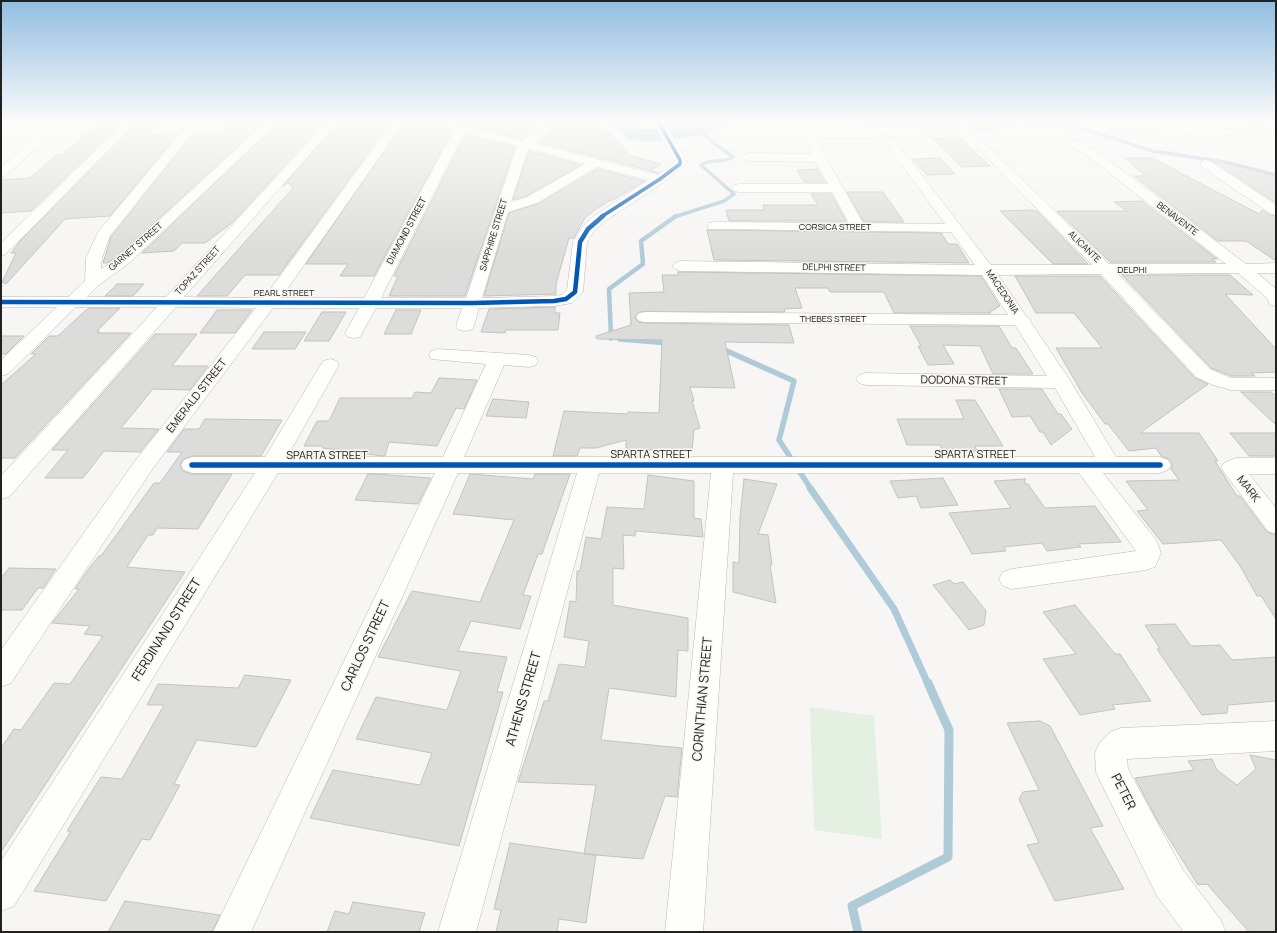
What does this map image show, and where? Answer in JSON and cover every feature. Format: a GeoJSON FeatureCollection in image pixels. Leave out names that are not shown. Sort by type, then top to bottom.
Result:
{"type":"FeatureCollection","features":[{"type":"Feature","properties":{"kind":"street"},"geometry":{"type":"LineString","coordinates":[[1,251],[86,167]]}},
{"type":"Feature","properties":{"kind":"street"},"geometry":{"type":"LineString","coordinates":[[93,282],[94,258],[103,236],[160,167]]}},
{"type":"Feature","properties":{"kind":"street","name":"GARNET STREET"},"geometry":{"type":"LineString","coordinates":[[1,370],[74,302],[93,282],[123,261],[225,167]]}},
{"type":"Feature","properties":{"kind":"street","name":"TOPAZ STREET"},"geometry":{"type":"LineString","coordinates":[[1,491],[170,301],[292,167]]}},
{"type":"Feature","properties":{"kind":"street","name":"EMERALD STREET"},"geometry":{"type":"LineString","coordinates":[[1,674],[142,466],[269,302],[367,167]]}},
{"type":"Feature","properties":{"kind":"street","name":"DIAMOND STREET"},"geometry":{"type":"LineString","coordinates":[[354,333],[441,167]]}},
{"type":"Feature","properties":{"kind":"street","name":"SAPPHIRE STREET"},"geometry":{"type":"LineString","coordinates":[[465,326],[516,167]]}},
{"type":"Feature","properties":{"kind":"street"},"geometry":{"type":"LineString","coordinates":[[502,210],[532,200],[587,167]]}},
{"type":"Feature","properties":{"kind":"street"},"geometry":{"type":"LineString","coordinates":[[612,167],[660,179],[677,167]]}},
{"type":"Feature","properties":{"kind":"street"},"geometry":{"type":"LineString","coordinates":[[825,167],[858,227]]}},
{"type":"Feature","properties":{"kind":"street","name":"MACEDONIA"},"geometry":{"type":"LineString","coordinates":[[909,167],[987,270],[1022,320],[1110,465]]}},
{"type":"Feature","properties":{"kind":"street","name":"ALICANTE"},"geometry":{"type":"LineString","coordinates":[[1001,167],[1106,270],[1203,373],[1220,381],[1231,384],[1276,384]]}},
{"type":"Feature","properties":{"kind":"street","name":"BENAVENTE"},"geometry":{"type":"LineString","coordinates":[[1109,167],[1243,269],[1274,296],[1276,301]]}},
{"type":"Feature","properties":{"kind":"street"},"geometry":{"type":"LineString","coordinates":[[1210,167],[1276,211]]}},
{"type":"Feature","properties":{"kind":"street","name":"PEARL STREET"},"geometry":{"type":"LineString","coordinates":[[1,302],[170,301],[473,303],[554,301],[566,299],[575,292],[580,242],[584,234],[592,224],[600,218],[660,179]]}},
{"type":"Feature","properties":{"kind":"street"},"geometry":{"type":"LineString","coordinates":[[740,188],[837,188]]}},
{"type":"Feature","properties":{"kind":"street","name":"CORSICA STREET"},"geometry":{"type":"LineString","coordinates":[[714,226],[956,228]]}},
{"type":"Feature","properties":{"kind":"street","name":"DELPHI STREET"},"geometry":{"type":"LineString","coordinates":[[680,266],[987,270]]}},
{"type":"Feature","properties":{"kind":"street","name":"DELPHI"},"geometry":{"type":"LineString","coordinates":[[987,270],[1276,268]]}},
{"type":"Feature","properties":{"kind":"street","name":"THEBES STREET"},"geometry":{"type":"LineString","coordinates":[[645,317],[1022,320]]}},
{"type":"Feature","properties":{"kind":"street"},"geometry":{"type":"LineString","coordinates":[[438,355],[529,361]]}},
{"type":"Feature","properties":{"kind":"street","name":"CARLOS STREET"},"geometry":{"type":"LineString","coordinates":[[232,932],[450,465],[497,359]]}},
{"type":"Feature","properties":{"kind":"street","name":"FERDINAND STREET"},"geometry":{"type":"LineString","coordinates":[[1,893],[271,466],[330,365]]}},
{"type":"Feature","properties":{"kind":"street","name":"DODONA STREET"},"geometry":{"type":"LineString","coordinates":[[866,379],[1061,382]]}},
{"type":"Feature","properties":{"kind":"street"},"geometry":{"type":"LineString","coordinates":[[1012,579],[1146,560],[1148,557],[1149,552],[1147,547],[1084,464]]}},
{"type":"Feature","properties":{"kind":"street","name":"SPARTA STREET"},"geometry":{"type":"LineString","coordinates":[[192,465],[590,466],[1160,464]]}},
{"type":"Feature","properties":{"kind":"street","name":"CORINTHIAN STREET"},"geometry":{"type":"LineString","coordinates":[[684,932],[723,465]]}},
{"type":"Feature","properties":{"kind":"street","name":"ATHENS STREET"},"geometry":{"type":"LineString","coordinates":[[457,932],[590,466]]}},
{"type":"Feature","properties":{"kind":"street","name":"MARK"},"geometry":{"type":"LineString","coordinates":[[1276,466],[1236,466],[1232,468],[1276,525]]}},
{"type":"Feature","properties":{"kind":"street","name":"PETER"},"geometry":{"type":"LineString","coordinates":[[1207,932],[1170,883],[1112,772],[1111,753],[1120,743],[1276,736]]}},
{"type":"Feature","properties":{"kind":"green space"},"geometry":{"type":"Polygon","coordinates":[[[810,707],[874,716],[882,839],[814,830],[810,707]]]}},
{"type":"Feature","properties":{"kind":"building"},"geometry":{"type":"Polygon","coordinates":[[[43,167],[77,167],[31,211],[1,213],[1,180],[30,178],[43,167]]]}},
{"type":"Feature","properties":{"kind":"building"},"geometry":{"type":"Polygon","coordinates":[[[94,167],[151,167],[110,216],[65,219],[6,284],[2,282],[16,253],[11,253],[21,240],[94,167]]]}},
{"type":"Feature","properties":{"kind":"building"},"geometry":{"type":"Polygon","coordinates":[[[167,167],[216,167],[117,257],[107,263],[103,263],[111,237],[167,167]]]}},
{"type":"Feature","properties":{"kind":"building"},"geometry":{"type":"Polygon","coordinates":[[[232,167],[284,167],[232,223],[205,243],[182,243],[174,251],[142,253],[232,167]]]}},
{"type":"Feature","properties":{"kind":"building"},"geometry":{"type":"Polygon","coordinates":[[[300,167],[358,167],[279,275],[245,275],[227,296],[197,296],[293,188],[288,183],[283,186],[300,167]]]}},
{"type":"Feature","properties":{"kind":"building"},"geometry":{"type":"Polygon","coordinates":[[[374,167],[433,167],[374,276],[340,276],[348,264],[306,264],[374,167]]]}},
{"type":"Feature","properties":{"kind":"building"},"geometry":{"type":"Polygon","coordinates":[[[449,167],[508,167],[465,296],[389,296],[398,276],[394,276],[449,167]]]}},
{"type":"Feature","properties":{"kind":"building"},"geometry":{"type":"Polygon","coordinates":[[[524,167],[578,167],[526,196],[513,200],[524,167]]]}},
{"type":"Feature","properties":{"kind":"building"},"geometry":{"type":"Polygon","coordinates":[[[634,167],[657,167],[651,171],[634,167]]]}},
{"type":"Feature","properties":{"kind":"building"},"geometry":{"type":"Polygon","coordinates":[[[919,167],[948,167],[955,174],[927,175],[919,167]]]}},
{"type":"Feature","properties":{"kind":"building"},"geometry":{"type":"Polygon","coordinates":[[[1134,167],[1168,167],[1259,214],[1262,210],[1270,215],[1276,216],[1276,261],[1246,241],[1218,241],[1134,176],[1145,176],[1134,167]]]}},
{"type":"Feature","properties":{"kind":"building"},"geometry":{"type":"Polygon","coordinates":[[[1221,167],[1239,167],[1276,176],[1276,203],[1221,167]]]}},
{"type":"Feature","properties":{"kind":"building"},"geometry":{"type":"Polygon","coordinates":[[[597,169],[645,181],[596,209],[585,218],[574,238],[569,238],[556,284],[556,294],[484,296],[509,213],[538,204],[597,169]]]}},
{"type":"Feature","properties":{"kind":"building"},"geometry":{"type":"Polygon","coordinates":[[[817,169],[825,182],[804,182],[797,170],[817,169]]]}},
{"type":"Feature","properties":{"kind":"building"},"geometry":{"type":"Polygon","coordinates":[[[847,192],[883,192],[904,222],[864,222],[847,192]]]}},
{"type":"Feature","properties":{"kind":"building"},"geometry":{"type":"Polygon","coordinates":[[[811,194],[831,194],[846,221],[729,221],[726,210],[764,210],[763,205],[818,205],[811,194]]]}},
{"type":"Feature","properties":{"kind":"building"},"geometry":{"type":"Polygon","coordinates":[[[1142,201],[1217,259],[1212,259],[1216,262],[1110,262],[1057,211],[1127,211],[1114,202],[1142,201]]]}},
{"type":"Feature","properties":{"kind":"building"},"geometry":{"type":"Polygon","coordinates":[[[1000,211],[1037,211],[1088,264],[1053,264],[1000,211]]]}},
{"type":"Feature","properties":{"kind":"building"},"geometry":{"type":"Polygon","coordinates":[[[707,230],[941,233],[948,244],[957,244],[969,263],[714,260],[707,230]]]}},
{"type":"Feature","properties":{"kind":"building"},"geometry":{"type":"Polygon","coordinates":[[[678,272],[981,276],[1000,306],[990,312],[991,313],[894,313],[884,292],[830,292],[828,288],[795,288],[802,308],[784,309],[785,312],[639,312],[635,318],[639,322],[645,323],[789,325],[794,343],[725,342],[735,388],[690,387],[694,401],[692,401],[700,428],[694,430],[692,450],[626,450],[626,440],[596,448],[580,448],[577,456],[553,456],[564,411],[628,414],[628,412],[659,413],[662,340],[597,339],[596,336],[631,325],[629,293],[664,292],[662,275],[678,275],[678,272]]]}},
{"type":"Feature","properties":{"kind":"building"},"geometry":{"type":"Polygon","coordinates":[[[1122,275],[1230,275],[1253,295],[1225,294],[1276,349],[1276,372],[1251,373],[1255,376],[1231,376],[1211,368],[1122,275]]]}},
{"type":"Feature","properties":{"kind":"building"},"geometry":{"type":"Polygon","coordinates":[[[1015,276],[1100,276],[1195,378],[1208,384],[1140,433],[1199,433],[1218,461],[1215,461],[1237,496],[1240,496],[1267,532],[1276,535],[1276,619],[1261,596],[1257,596],[1240,566],[1221,540],[1163,544],[1137,511],[1148,510],[1126,481],[1179,480],[1171,469],[1172,464],[1169,459],[1161,456],[1156,448],[1129,451],[1108,424],[1105,424],[1082,393],[1056,348],[1102,348],[1074,313],[1036,313],[1015,276]]]}},
{"type":"Feature","properties":{"kind":"building"},"geometry":{"type":"Polygon","coordinates":[[[117,284],[144,284],[133,296],[105,296],[117,284]]]}},
{"type":"Feature","properties":{"kind":"building"},"geometry":{"type":"Polygon","coordinates":[[[555,307],[555,313],[560,313],[558,330],[506,330],[505,333],[481,332],[489,309],[555,307]]]}},
{"type":"Feature","properties":{"kind":"building"},"geometry":{"type":"Polygon","coordinates":[[[91,308],[120,308],[97,331],[99,331],[98,333],[131,333],[15,458],[1,458],[1,385],[36,354],[31,354],[49,336],[58,336],[86,310],[91,308]]]}},
{"type":"Feature","properties":{"kind":"building"},"geometry":{"type":"Polygon","coordinates":[[[217,310],[252,310],[235,333],[200,333],[217,310]]]}},
{"type":"Feature","properties":{"kind":"building"},"geometry":{"type":"Polygon","coordinates":[[[396,310],[421,310],[411,334],[384,334],[396,310]]]}},
{"type":"Feature","properties":{"kind":"building"},"geometry":{"type":"Polygon","coordinates":[[[322,312],[346,312],[329,341],[304,341],[322,312]]]}},
{"type":"Feature","properties":{"kind":"building"},"geometry":{"type":"Polygon","coordinates":[[[910,326],[999,326],[1012,348],[1016,348],[1033,374],[993,374],[980,346],[943,345],[954,364],[928,365],[918,346],[921,346],[910,326]]]}},
{"type":"Feature","properties":{"kind":"building"},"geometry":{"type":"Polygon","coordinates":[[[264,332],[306,332],[295,349],[252,349],[264,332]]]}},
{"type":"Feature","properties":{"kind":"building"},"geometry":{"type":"Polygon","coordinates":[[[155,334],[197,334],[172,366],[208,366],[190,390],[153,389],[121,428],[159,429],[140,452],[104,451],[83,478],[45,478],[68,450],[52,450],[155,334]]]}},
{"type":"Feature","properties":{"kind":"building"},"geometry":{"type":"Polygon","coordinates":[[[1,336],[24,336],[6,354],[1,354],[1,336]]]}},
{"type":"Feature","properties":{"kind":"building"},"geometry":{"type":"Polygon","coordinates":[[[439,378],[477,380],[464,409],[456,408],[437,446],[389,442],[385,456],[382,456],[323,448],[322,446],[304,446],[317,421],[329,421],[340,398],[412,398],[415,392],[431,393],[439,378]]]}},
{"type":"Feature","properties":{"kind":"building"},"geometry":{"type":"Polygon","coordinates":[[[999,389],[1042,389],[1058,414],[1061,414],[1072,429],[1051,445],[1043,432],[1040,432],[1030,416],[1012,417],[999,389]]]}},
{"type":"Feature","properties":{"kind":"building"},"geometry":{"type":"Polygon","coordinates":[[[1241,392],[1271,392],[1276,396],[1276,425],[1241,392]]]}},
{"type":"Feature","properties":{"kind":"building"},"geometry":{"type":"Polygon","coordinates":[[[493,399],[529,402],[526,418],[486,416],[493,399]]]}},
{"type":"Feature","properties":{"kind":"building"},"geometry":{"type":"Polygon","coordinates":[[[956,400],[975,400],[1003,446],[975,446],[977,451],[943,451],[940,445],[907,445],[897,419],[964,419],[956,400]]]}},
{"type":"Feature","properties":{"kind":"building"},"geometry":{"type":"Polygon","coordinates":[[[205,419],[282,420],[261,456],[192,456],[183,459],[180,466],[183,471],[191,474],[232,474],[198,529],[157,528],[153,535],[148,535],[127,567],[185,572],[1,852],[1,748],[14,729],[21,730],[54,683],[70,684],[103,636],[84,634],[90,626],[52,623],[79,589],[75,589],[88,570],[99,556],[101,556],[154,483],[160,483],[182,452],[167,452],[184,429],[199,429],[205,419]]]}},
{"type":"Feature","properties":{"kind":"building"},"geometry":{"type":"Polygon","coordinates":[[[1230,433],[1276,433],[1276,456],[1249,456],[1230,433]]]}},
{"type":"Feature","properties":{"kind":"building"},"geometry":{"type":"Polygon","coordinates":[[[368,474],[431,478],[418,504],[355,500],[368,474]]]}},
{"type":"Feature","properties":{"kind":"building"},"geometry":{"type":"Polygon","coordinates":[[[470,474],[533,479],[535,474],[570,474],[542,554],[538,554],[523,595],[531,596],[520,629],[471,621],[458,651],[507,657],[497,692],[503,692],[459,846],[310,818],[333,770],[420,785],[432,753],[356,739],[376,697],[447,710],[461,671],[378,657],[412,591],[480,602],[514,520],[453,514],[470,474]]]}},
{"type":"Feature","properties":{"kind":"building"},"geometry":{"type":"Polygon","coordinates":[[[648,475],[694,481],[694,518],[701,519],[703,537],[636,531],[635,536],[623,535],[624,569],[613,568],[613,605],[688,618],[688,651],[678,650],[676,697],[609,688],[601,740],[682,748],[677,797],[665,796],[643,859],[584,854],[596,785],[518,782],[544,701],[548,701],[559,664],[585,667],[589,641],[564,637],[570,601],[576,602],[577,571],[580,571],[586,537],[601,539],[607,507],[644,509],[648,475]]]}},
{"type":"Feature","properties":{"kind":"building"},"geometry":{"type":"Polygon","coordinates":[[[943,478],[958,505],[921,508],[916,496],[898,498],[890,481],[943,478]]]}},
{"type":"Feature","properties":{"kind":"building"},"geometry":{"type":"Polygon","coordinates":[[[744,479],[777,484],[758,534],[768,535],[772,565],[770,565],[776,603],[733,592],[733,562],[739,563],[740,518],[744,479]]]}},
{"type":"Feature","properties":{"kind":"building"},"geometry":{"type":"Polygon","coordinates":[[[1025,479],[1025,484],[1028,484],[1045,508],[1095,506],[1121,542],[1078,544],[1081,547],[1047,551],[1042,543],[1004,547],[1006,551],[972,554],[949,513],[1011,508],[994,481],[1025,479]]]}},
{"type":"Feature","properties":{"kind":"building"},"geometry":{"type":"Polygon","coordinates":[[[9,568],[56,569],[43,588],[38,588],[22,610],[1,610],[1,578],[9,568]]]}},
{"type":"Feature","properties":{"kind":"building"},"geometry":{"type":"Polygon","coordinates":[[[950,580],[954,584],[963,582],[986,611],[984,625],[969,630],[933,585],[950,580]]]}},
{"type":"Feature","properties":{"kind":"building"},"geometry":{"type":"Polygon","coordinates":[[[1075,605],[1115,654],[1120,654],[1151,701],[1112,705],[1115,709],[1080,715],[1043,659],[1076,654],[1043,612],[1075,605]]]}},
{"type":"Feature","properties":{"kind":"building"},"geometry":{"type":"Polygon","coordinates":[[[1175,624],[1191,646],[1220,645],[1232,660],[1276,657],[1276,701],[1228,705],[1227,713],[1202,715],[1157,649],[1160,649],[1145,625],[1175,624]]]}},
{"type":"Feature","properties":{"kind":"building"},"geometry":{"type":"Polygon","coordinates":[[[245,675],[291,680],[256,747],[197,740],[174,784],[180,785],[150,840],[142,839],[106,901],[34,891],[71,831],[67,831],[101,777],[122,779],[164,705],[147,705],[158,684],[238,688],[245,675]]]}},
{"type":"Feature","properties":{"kind":"building"},"geometry":{"type":"Polygon","coordinates":[[[1040,721],[1050,726],[1103,826],[1090,828],[1124,889],[1055,901],[1027,845],[1039,843],[1019,799],[1023,792],[1039,790],[1007,723],[1040,721]]]}},
{"type":"Feature","properties":{"kind":"building"},"geometry":{"type":"Polygon","coordinates":[[[1250,755],[1276,760],[1276,932],[1249,932],[1207,884],[1198,885],[1156,818],[1135,778],[1194,770],[1188,761],[1212,759],[1217,770],[1237,785],[1256,769],[1250,755]]]}},
{"type":"Feature","properties":{"kind":"building"},"geometry":{"type":"Polygon","coordinates":[[[510,843],[596,855],[586,923],[559,919],[557,932],[496,932],[501,910],[494,909],[510,843]]]}},
{"type":"Feature","properties":{"kind":"building"},"geometry":{"type":"Polygon","coordinates":[[[125,901],[220,915],[212,932],[108,932],[125,901]]]}},
{"type":"Feature","properties":{"kind":"building"},"geometry":{"type":"Polygon","coordinates":[[[353,902],[425,913],[419,932],[327,932],[335,911],[349,914],[353,902]]]}},
{"type":"Feature","properties":{"kind":"waterway"},"geometry":{"type":"LineString","coordinates":[[675,217],[724,201],[734,194],[703,167]]}},
{"type":"Feature","properties":{"kind":"waterway"},"geometry":{"type":"LineString","coordinates":[[1242,167],[1276,175]]}},
{"type":"Feature","properties":{"kind":"waterway"},"geometry":{"type":"LineString","coordinates":[[611,337],[609,289],[643,264],[641,241],[675,217]]}},
{"type":"Feature","properties":{"kind":"waterway"},"geometry":{"type":"LineString","coordinates":[[620,339],[669,343]]}},
{"type":"Feature","properties":{"kind":"waterway"},"geometry":{"type":"LineString","coordinates":[[720,348],[794,381],[779,440],[811,489]]}},
{"type":"Feature","properties":{"kind":"waterway"},"geometry":{"type":"LineString","coordinates":[[810,488],[894,609],[928,684]]}},
{"type":"Feature","properties":{"kind":"waterway"},"geometry":{"type":"LineString","coordinates":[[858,932],[852,906],[948,857],[949,730],[928,683]]}},
{"type":"Feature","properties":{"kind":"cycle path"},"geometry":{"type":"LineString","coordinates":[[1,302],[473,303],[554,301],[566,299],[575,292],[580,242],[588,229],[600,218],[677,167]]}},
{"type":"Feature","properties":{"kind":"cycle path"},"geometry":{"type":"LineString","coordinates":[[192,465],[1160,465]]}}]}
